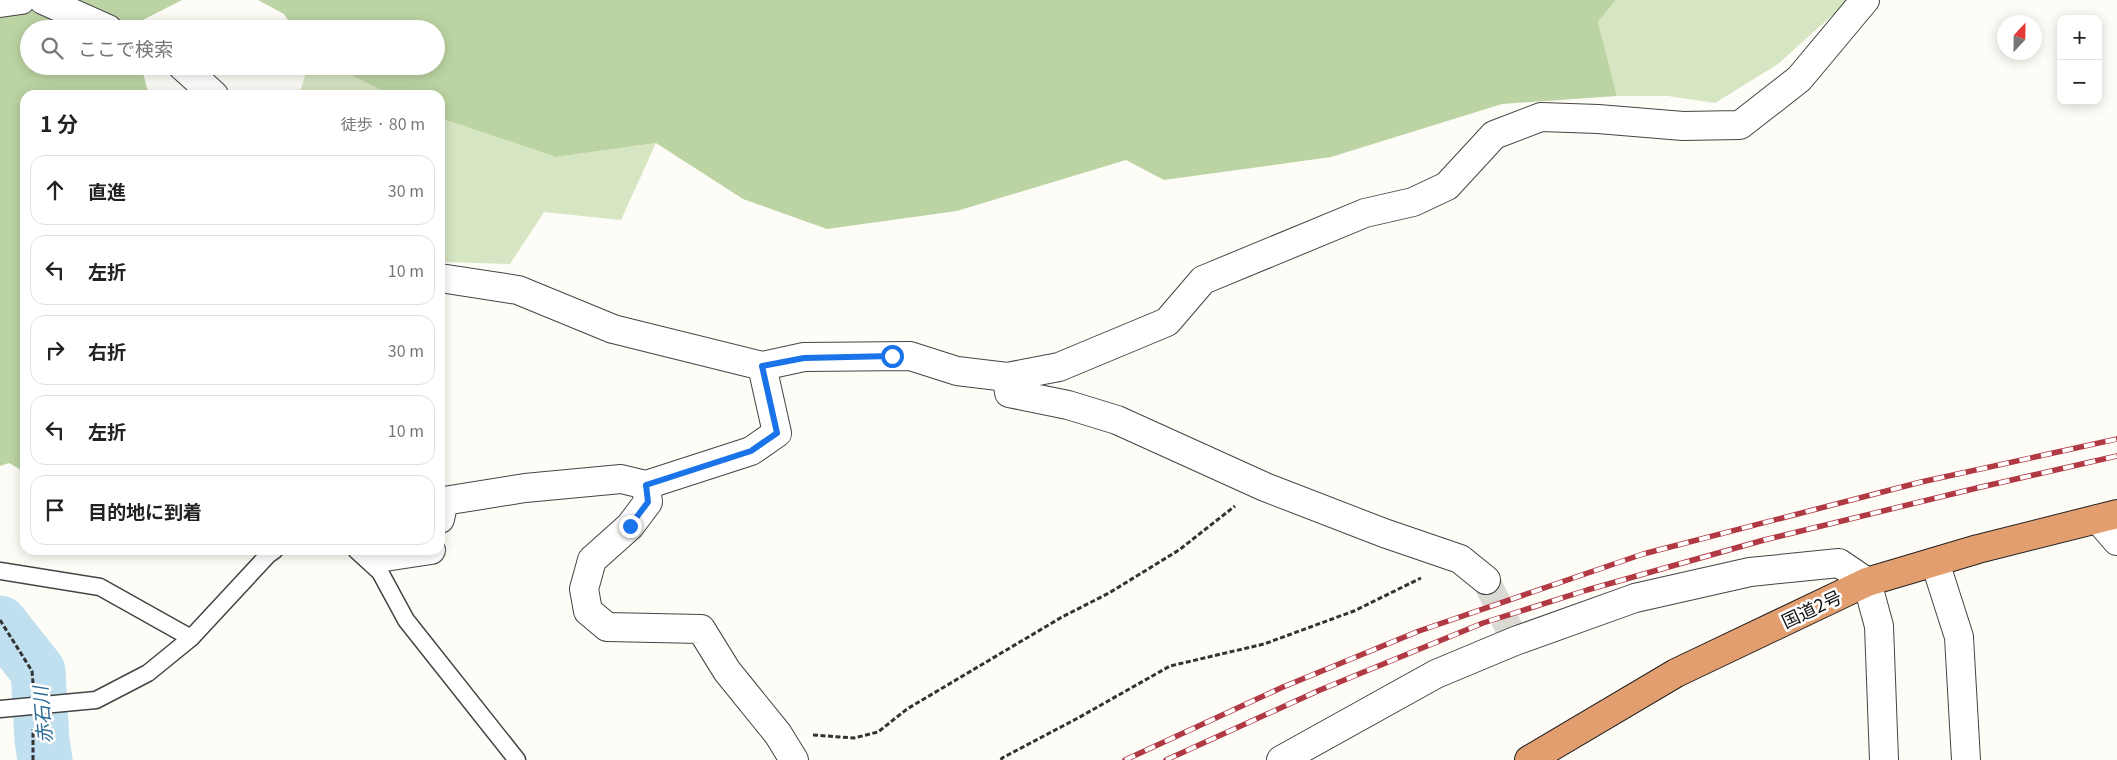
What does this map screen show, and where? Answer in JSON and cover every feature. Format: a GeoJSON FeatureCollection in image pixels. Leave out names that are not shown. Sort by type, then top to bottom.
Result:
{"type":"FeatureCollection","features":[{"type":"Feature","properties":{"kind":"highway","name":"国道2号"},"geometry":{"type":"LineString","coordinates":[[1529,760],[1676,673],[1867,582],[2108,516]]}},
{"type":"Feature","properties":{"kind":"street"},"geometry":{"type":"LineString","coordinates":[[0,3],[21,0]]}},
{"type":"Feature","properties":{"kind":"street"},"geometry":{"type":"LineString","coordinates":[[43,0],[88,20]]}},
{"type":"Feature","properties":{"kind":"street"},"geometry":{"type":"LineString","coordinates":[[445,279],[518,290],[613,329],[762,366],[804,358],[910,356],[957,371],[1007,377],[1059,367],[1167,322],[1203,280],[1365,213],[1413,202],[1448,186],[1494,134],[1541,116],[1683,126],[1740,125],[1799,79],[1865,0]]}},
{"type":"Feature","properties":{"kind":"street"},"geometry":{"type":"LineString","coordinates":[[192,75],[208,90]]}},
{"type":"Feature","properties":{"kind":"street"},"geometry":{"type":"LineString","coordinates":[[445,500],[525,488],[621,479],[646,485],[751,451],[777,433],[762,366]]}},
{"type":"Feature","properties":{"kind":"street"},"geometry":{"type":"LineString","coordinates":[[1007,377],[1009,393],[1068,406],[1116,420],[1264,487],[1384,533],[1460,559],[1486,580]]}},
{"type":"Feature","properties":{"kind":"street"},"geometry":{"type":"LineString","coordinates":[[646,485],[648,502],[630,526],[592,560],[584,589],[588,611],[607,627],[702,629],[727,671],[778,734],[794,760]]}},
{"type":"Feature","properties":{"kind":"street"},"geometry":{"type":"LineString","coordinates":[[2108,516],[2117,541]]}},
{"type":"Feature","properties":{"kind":"street"},"geometry":{"type":"LineString","coordinates":[[381,555],[385,557],[398,555]]}},
{"type":"Feature","properties":{"kind":"street"},"geometry":{"type":"LineString","coordinates":[[1935,562],[1960,637],[1966,760]]}},
{"type":"Feature","properties":{"kind":"street"},"geometry":{"type":"LineString","coordinates":[[1281,760],[1436,674],[1515,641],[1635,598],[1750,572],[1839,563],[1867,582],[1879,626],[1884,760]]}},
{"type":"Feature","properties":{"kind":"lane"},"geometry":{"type":"LineString","coordinates":[[0,709],[96,700],[148,673],[191,638],[267,555]]}},
{"type":"Feature","properties":{"kind":"lane"},"geometry":{"type":"LineString","coordinates":[[361,555],[380,572],[406,620],[517,760]]}},
{"type":"Feature","properties":{"kind":"lane"},"geometry":{"type":"LineString","coordinates":[[0,571],[100,586],[191,638]]}},
{"type":"Feature","properties":{"kind":"path"},"geometry":{"type":"LineString","coordinates":[[778,734],[854,738],[878,732],[907,709],[1062,618],[1109,593],[1179,550],[1220,516],[1264,487]]}},
{"type":"Feature","properties":{"kind":"path"},"geometry":{"type":"LineString","coordinates":[[1001,760],[1170,666],[1264,644],[1354,611],[1460,559]]}},
{"type":"Feature","properties":{"kind":"green space"},"geometry":{"type":"Polygon","coordinates":[[[0,0],[182,0],[143,20],[20,20],[20,75],[143,75],[148,90],[20,90],[20,469],[9,463],[0,466],[0,0]]]}},
{"type":"Feature","properties":{"kind":"green space"},"geometry":{"type":"Polygon","coordinates":[[[258,0],[1616,0],[1598,22],[1617,96],[1502,104],[1331,157],[1164,180],[1126,160],[957,211],[827,229],[743,199],[656,143],[556,157],[445,120],[445,90],[380,90],[351,75],[445,75],[445,20],[288,20],[284,14],[258,0]]]}},
{"type":"Feature","properties":{"kind":"green space"},"geometry":{"type":"Polygon","coordinates":[[[1616,0],[1849,0],[1778,64],[1715,103],[1668,96],[1617,96],[1598,22],[1616,0]]]}},
{"type":"Feature","properties":{"kind":"green space"},"geometry":{"type":"Polygon","coordinates":[[[305,75],[351,75],[380,90],[301,90],[305,75]]]}},
{"type":"Feature","properties":{"kind":"green space"},"geometry":{"type":"Polygon","coordinates":[[[445,120],[556,157],[656,143],[621,220],[544,212],[510,264],[445,262],[445,120]]]}},
{"type":"Feature","properties":{"kind":"waterway","name":"赤石川"},"geometry":{"type":"LineString","coordinates":[[0,623],[38,671],[45,760]]}},
{"type":"Feature","properties":{"kind":"tunnel"},"geometry":{"type":"LineString","coordinates":[[1486,580],[1515,641]]}},
{"type":"Feature","properties":{"kind":"railway"},"geometry":{"type":"LineString","coordinates":[[1125,760],[1283,687],[1419,631],[1643,554],[1921,482],[2117,439]]}},
{"type":"Feature","properties":{"kind":"railway"},"geometry":{"type":"LineString","coordinates":[[1166,760],[1320,690],[1483,623],[1587,590],[1764,540],[2117,456]]}},
{"type":"Feature","properties":{"kind":"route"},"geometry":{"type":"LineString","coordinates":[[630,526],[648,502],[646,485],[704,468],[751,451],[777,433],[762,366],[804,358],[892,356]]}}]}
